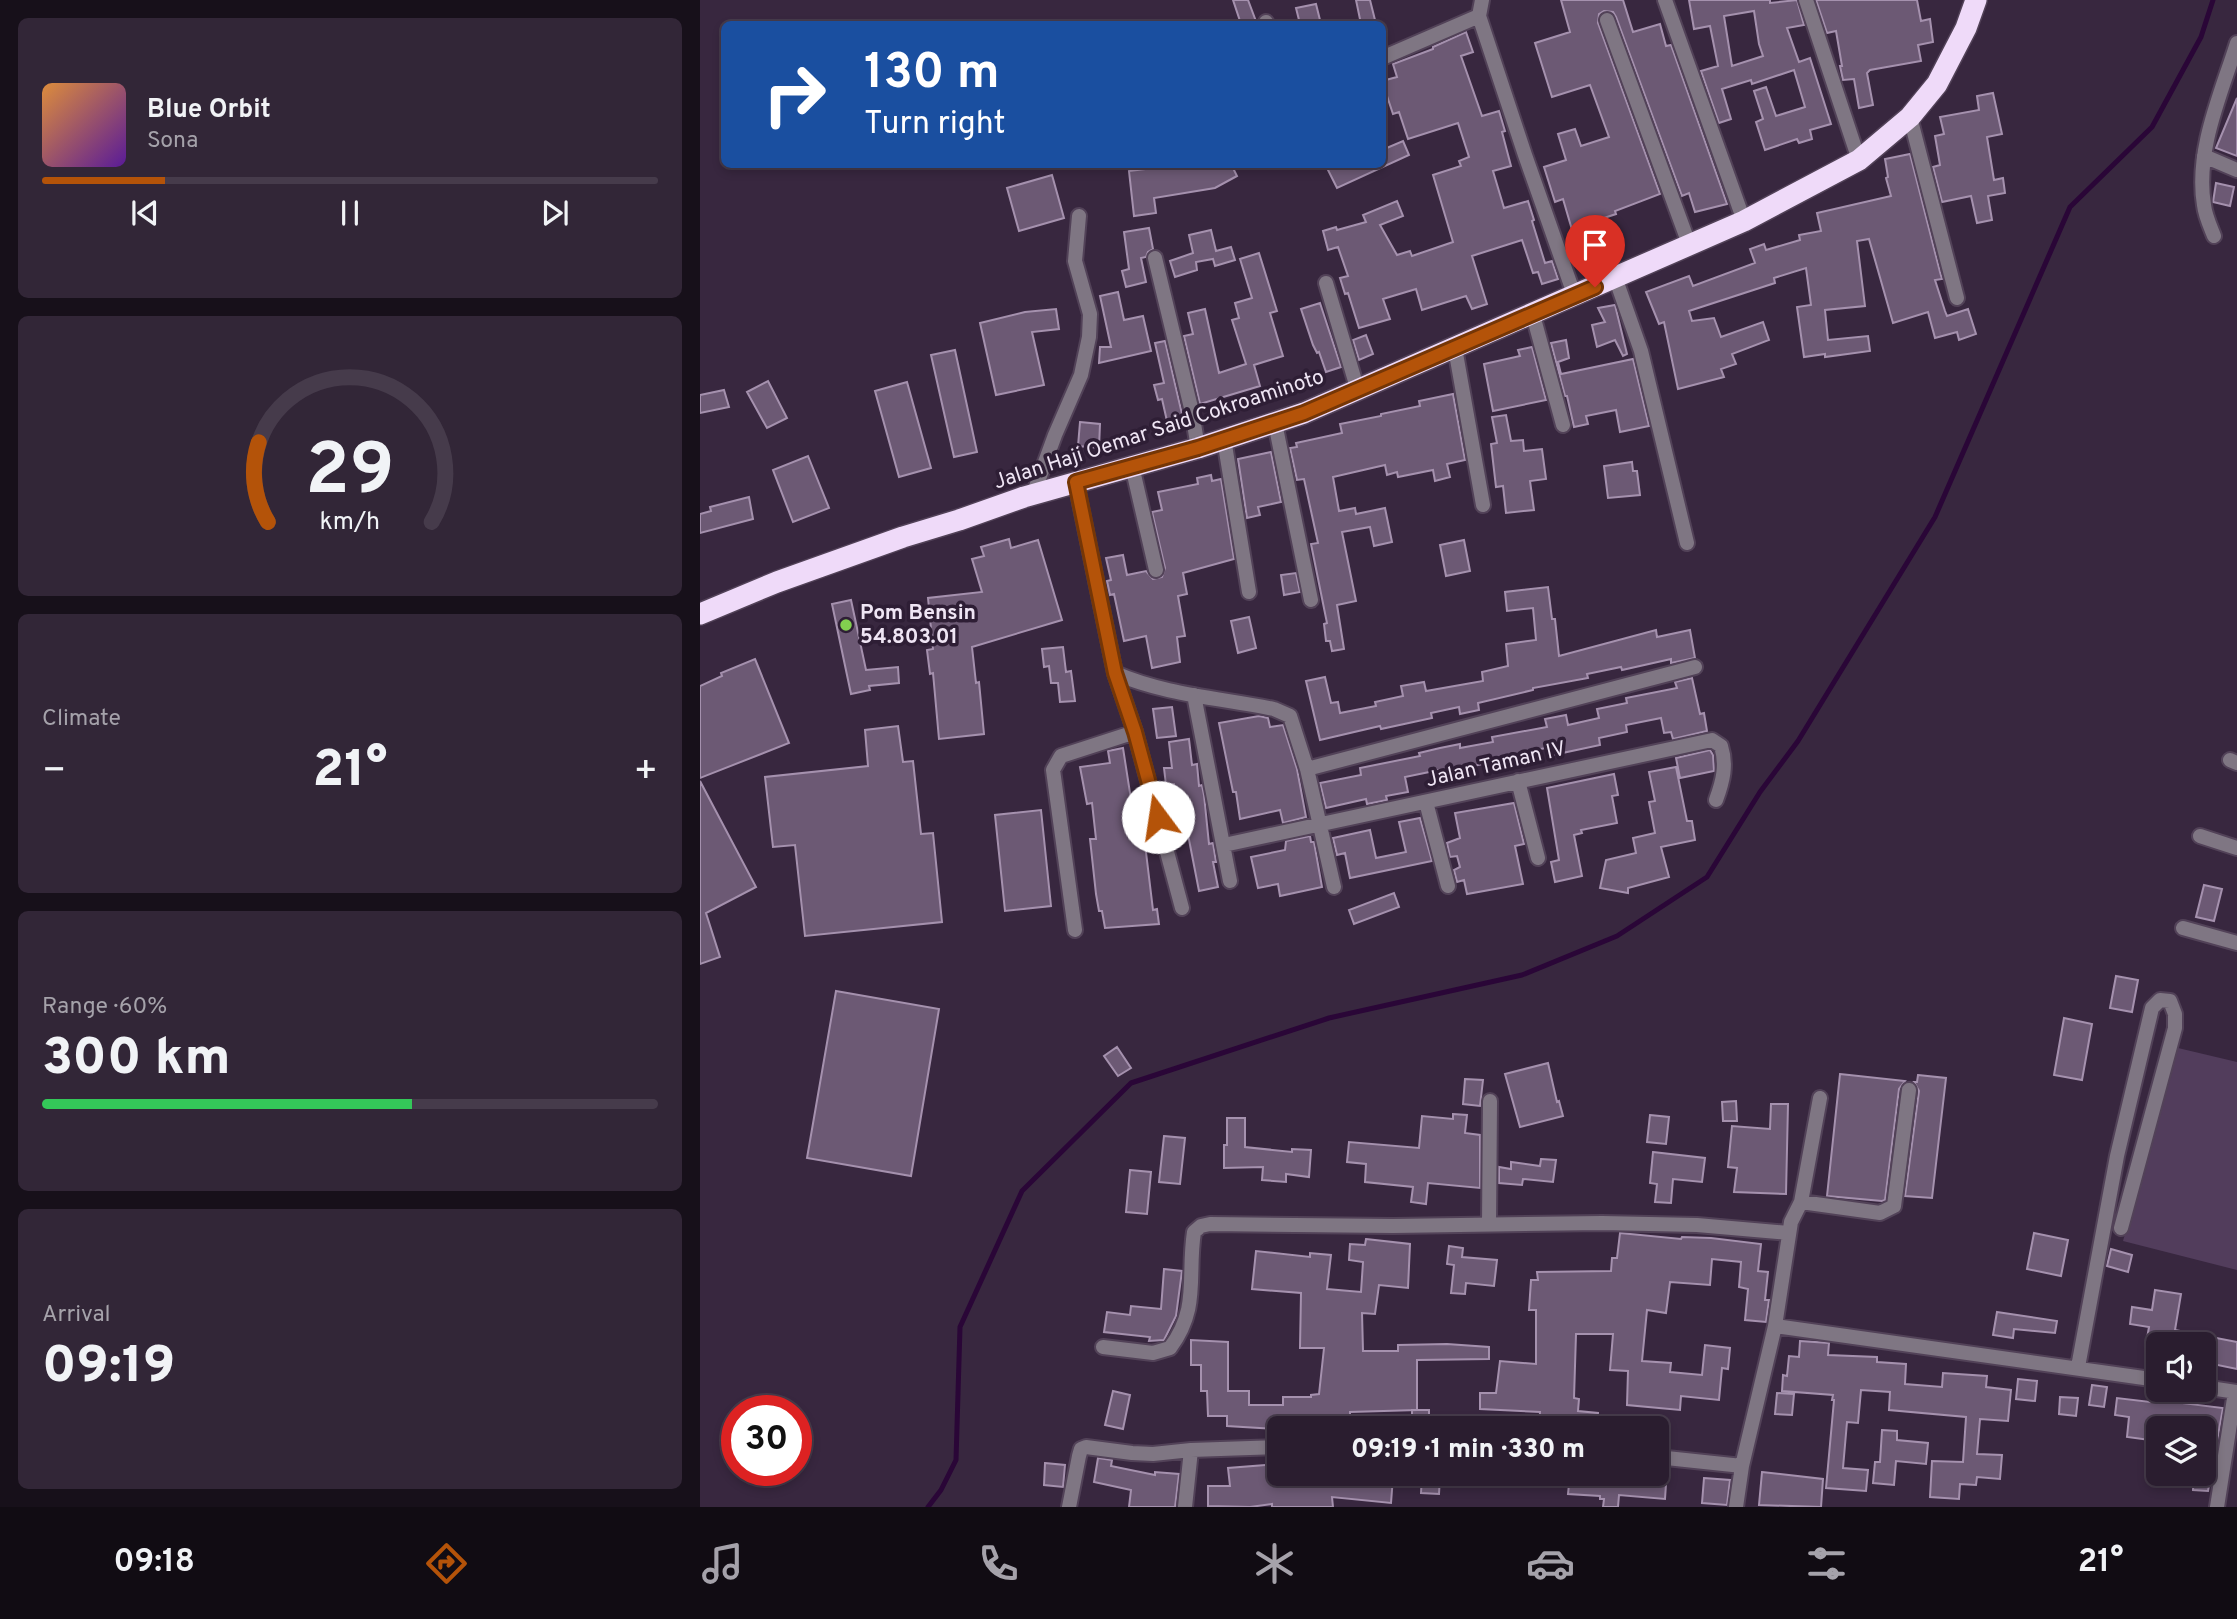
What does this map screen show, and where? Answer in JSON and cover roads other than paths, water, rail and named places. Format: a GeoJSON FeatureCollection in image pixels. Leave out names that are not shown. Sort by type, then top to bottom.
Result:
{"type":"FeatureCollection","features":[{"type":"Feature","properties":{"kind":"highway","name":"Jalan Haji Oemar Said Cokroaminoto"},"geometry":{"type":"LineString","coordinates":[[700,614],[873,547],[1033,495],[1275,423],[1358,391],[1744,222],[1858,160],[1910,117],[1937,85],[1966,27],[1976,0]]}},
{"type":"Feature","properties":{"kind":"street"},"geometry":{"type":"LineString","coordinates":[[1482,0],[1479,16],[1524,155],[1575,297]]}},
{"type":"Feature","properties":{"kind":"street"},"geometry":{"type":"LineString","coordinates":[[1665,0],[1744,222]]}},
{"type":"Feature","properties":{"kind":"street"},"geometry":{"type":"LineString","coordinates":[[1806,0],[1858,160]]}},
{"type":"Feature","properties":{"kind":"street"},"geometry":{"type":"LineString","coordinates":[[1386,56],[1479,16]]}},
{"type":"Feature","properties":{"kind":"street"},"geometry":{"type":"LineString","coordinates":[[1607,20],[1689,244]]}},
{"type":"Feature","properties":{"kind":"street"},"geometry":{"type":"LineString","coordinates":[[2214,236],[2204,207],[2202,165],[2231,84],[2237,43]]}},
{"type":"Feature","properties":{"kind":"street"},"geometry":{"type":"LineString","coordinates":[[1910,117],[1957,298]]}},
{"type":"Feature","properties":{"kind":"street"},"geometry":{"type":"LineString","coordinates":[[2204,156],[2237,170]]}},
{"type":"Feature","properties":{"kind":"street"},"geometry":{"type":"LineString","coordinates":[[1033,495],[1081,375],[1089,337],[1090,314],[1075,261],[1079,216]]}},
{"type":"Feature","properties":{"kind":"street"},"geometry":{"type":"LineString","coordinates":[[1155,258],[1198,448]]}},
{"type":"Feature","properties":{"kind":"street"},"geometry":{"type":"LineString","coordinates":[[1615,277],[1641,351],[1687,542]]}},
{"type":"Feature","properties":{"kind":"street"},"geometry":{"type":"LineString","coordinates":[[1326,284],[1358,391]]}},
{"type":"Feature","properties":{"kind":"street"},"geometry":{"type":"LineString","coordinates":[[1532,314],[1563,425]]}},
{"type":"Feature","properties":{"kind":"street"},"geometry":{"type":"LineString","coordinates":[[1455,348],[1483,505]]}},
{"type":"Feature","properties":{"kind":"street"},"geometry":{"type":"LineString","coordinates":[[1275,423],[1311,600]]}},
{"type":"Feature","properties":{"kind":"street"},"geometry":{"type":"LineString","coordinates":[[1224,439],[1249,592]]}},
{"type":"Feature","properties":{"kind":"street"},"geometry":{"type":"LineString","coordinates":[[1132,467],[1156,570]]}},
{"type":"Feature","properties":{"kind":"street"},"geometry":{"type":"LineString","coordinates":[[1076,482],[1115,673],[1135,732],[1182,908]]}},
{"type":"Feature","properties":{"kind":"street"},"geometry":{"type":"LineString","coordinates":[[1307,769],[1695,667]]}},
{"type":"Feature","properties":{"kind":"street"},"geometry":{"type":"LineString","coordinates":[[1115,673],[1131,680],[1194,695],[1265,707],[1290,716],[1307,769],[1334,887]]}},
{"type":"Feature","properties":{"kind":"street"},"geometry":{"type":"LineString","coordinates":[[1194,695],[1230,881]]}},
{"type":"Feature","properties":{"kind":"street"},"geometry":{"type":"LineString","coordinates":[[1075,930],[1053,770],[1061,756],[1135,732]]}},
{"type":"Feature","properties":{"kind":"street","name":"Jalan Taman IV"},"geometry":{"type":"LineString","coordinates":[[1224,845],[1712,740],[1721,746],[1724,762],[1716,800]]}},
{"type":"Feature","properties":{"kind":"street"},"geometry":{"type":"LineString","coordinates":[[1518,781],[1538,858]]}},
{"type":"Feature","properties":{"kind":"street"},"geometry":{"type":"LineString","coordinates":[[1426,802],[1448,886]]}},
{"type":"Feature","properties":{"kind":"street"},"geometry":{"type":"LineString","coordinates":[[2200,836],[2237,848]]}},
{"type":"Feature","properties":{"kind":"street"},"geometry":{"type":"LineString","coordinates":[[2183,928],[2237,943]]}},
{"type":"Feature","properties":{"kind":"street"},"geometry":{"type":"LineString","coordinates":[[2078,1367],[2117,1156],[2152,1008],[2161,1000],[2171,1001],[2175,1028],[2120,1228]]}},
{"type":"Feature","properties":{"kind":"street"},"geometry":{"type":"LineString","coordinates":[[1801,1202],[1880,1213],[1894,1206],[1909,1090]]}},
{"type":"Feature","properties":{"kind":"street"},"geometry":{"type":"LineString","coordinates":[[1736,1507],[1742,1466],[1775,1326],[1791,1222],[1801,1202],[1820,1098]]}},
{"type":"Feature","properties":{"kind":"street"},"geometry":{"type":"LineString","coordinates":[[1489,1224],[1490,1101]]}},
{"type":"Feature","properties":{"kind":"street"},"geometry":{"type":"LineString","coordinates":[[1103,1347],[1153,1353],[1166,1351],[1172,1345],[1189,1308],[1193,1290],[1194,1231],[1201,1226],[1235,1223],[1380,1226],[1697,1225],[1789,1234]]}},
{"type":"Feature","properties":{"kind":"street"},"geometry":{"type":"LineString","coordinates":[[1775,1326],[2146,1378]]}},
{"type":"Feature","properties":{"kind":"street"},"geometry":{"type":"LineString","coordinates":[[2216,1389],[2236,1392],[2217,1507]]}},
{"type":"Feature","properties":{"kind":"street"},"geometry":{"type":"LineString","coordinates":[[1069,1507],[1079,1456],[1081,1449],[1086,1447],[1142,1454],[1267,1447]]}},
{"type":"Feature","properties":{"kind":"street"},"geometry":{"type":"LineString","coordinates":[[1185,1507],[1191,1450]]}},
{"type":"Feature","properties":{"kind":"street"},"geometry":{"type":"LineString","coordinates":[[1669,1458],[1742,1466]]}},
{"type":"Feature","properties":{"kind":"waterway"},"geometry":{"type":"LineString","coordinates":[[928,1507],[941,1490],[956,1460],[960,1327],[1022,1191],[1131,1083],[1329,1018],[1522,975],[1617,936],[1707,877],[1760,792],[1798,741],[1935,517],[2070,207],[2152,127],[2201,37],[2213,0]]}},
{"type":"Feature","properties":{"kind":"place","name":"Pom Bensin 54.803.01"},"geometry":{"type":"Point","coordinates":[846,625]}}]}
